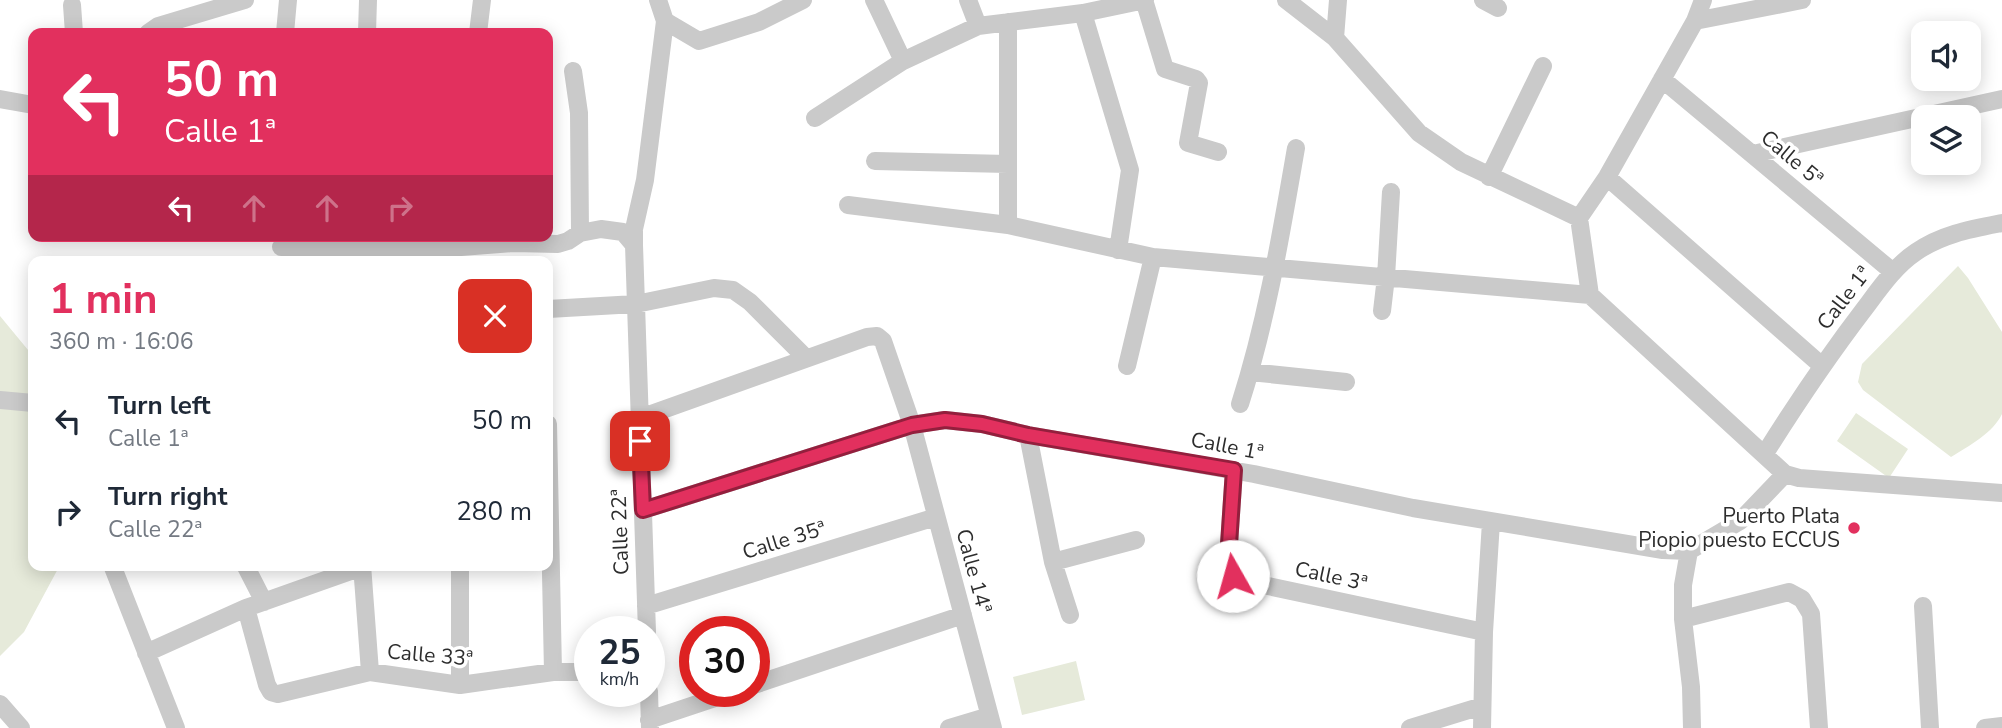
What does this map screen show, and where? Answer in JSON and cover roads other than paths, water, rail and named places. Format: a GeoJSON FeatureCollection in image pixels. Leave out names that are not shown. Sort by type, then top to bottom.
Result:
{"type":"FeatureCollection","features":[{"type":"Feature","properties":{"kind":"street"},"geometry":{"type":"LineString","coordinates":[[155,28],[245,0]]}},
{"type":"Feature","properties":{"kind":"street"},"geometry":{"type":"LineString","coordinates":[[286,28],[289,0]]}},
{"type":"Feature","properties":{"kind":"street"},"geometry":{"type":"LineString","coordinates":[[367,28],[368,0]]}},
{"type":"Feature","properties":{"kind":"street"},"geometry":{"type":"LineString","coordinates":[[479,28],[482,0]]}},
{"type":"Feature","properties":{"kind":"street"},"geometry":{"type":"LineString","coordinates":[[658,0],[665,21],[699,41],[759,22],[803,0]]}},
{"type":"Feature","properties":{"kind":"street"},"geometry":{"type":"LineString","coordinates":[[874,0],[904,61]]}},
{"type":"Feature","properties":{"kind":"street"},"geometry":{"type":"LineString","coordinates":[[968,0],[978,26]]}},
{"type":"Feature","properties":{"kind":"street"},"geometry":{"type":"LineString","coordinates":[[815,118],[904,61],[978,26],[1083,13],[1144,0],[1165,69],[1196,79],[1199,83],[1188,143],[1218,152]]}},
{"type":"Feature","properties":{"kind":"street"},"geometry":{"type":"LineString","coordinates":[[1286,0],[1335,38],[1419,133],[1461,162],[1489,177],[1579,218]]}},
{"type":"Feature","properties":{"kind":"street"},"geometry":{"type":"LineString","coordinates":[[1335,38],[1338,0]]}},
{"type":"Feature","properties":{"kind":"street"},"geometry":{"type":"LineString","coordinates":[[1590,295],[1579,218],[1607,177],[1695,22],[1703,0]]}},
{"type":"Feature","properties":{"kind":"street"},"geometry":{"type":"LineString","coordinates":[[1695,22],[1802,0]]}},
{"type":"Feature","properties":{"kind":"street"},"geometry":{"type":"LineString","coordinates":[[72,5],[74,28]]}},
{"type":"Feature","properties":{"kind":"street"},"geometry":{"type":"LineString","coordinates":[[1083,13],[1130,170],[1118,250]]}},
{"type":"Feature","properties":{"kind":"street","name":"Calle 22ª"},"geometry":{"type":"LineString","coordinates":[[646,616],[634,229],[645,180],[665,21]]}},
{"type":"Feature","properties":{"kind":"street"},"geometry":{"type":"LineString","coordinates":[[1007,225],[1008,22]]}},
{"type":"Feature","properties":{"kind":"street"},"geometry":{"type":"LineString","coordinates":[[1489,177],[1543,66]]}},
{"type":"Feature","properties":{"kind":"street"},"geometry":{"type":"LineString","coordinates":[[573,72],[579,113],[580,233]]}},
{"type":"Feature","properties":{"kind":"street","name":"Calle 5ª"},"geometry":{"type":"LineString","coordinates":[[1662,79],[1893,272]]}},
{"type":"Feature","properties":{"kind":"street"},"geometry":{"type":"LineString","coordinates":[[0,99],[28,104]]}},
{"type":"Feature","properties":{"kind":"street"},"geometry":{"type":"LineString","coordinates":[[1753,154],[2002,99]]}},
{"type":"Feature","properties":{"kind":"street"},"geometry":{"type":"LineString","coordinates":[[1240,404],[1275,267],[1296,148]]}},
{"type":"Feature","properties":{"kind":"street"},"geometry":{"type":"LineString","coordinates":[[875,160],[1007,164]]}},
{"type":"Feature","properties":{"kind":"street"},"geometry":{"type":"LineString","coordinates":[[1607,177],[1821,365]]}},
{"type":"Feature","properties":{"kind":"street"},"geometry":{"type":"LineString","coordinates":[[1382,311],[1391,192]]}},
{"type":"Feature","properties":{"kind":"street"},"geometry":{"type":"LineString","coordinates":[[848,205],[1007,225],[1153,257],[1590,295],[1785,474],[1799,478],[2002,493]]}},
{"type":"Feature","properties":{"kind":"street","name":"Calle 1ª"},"geometry":{"type":"LineString","coordinates":[[1764,454],[1821,365],[1893,272],[1914,253],[1938,239],[1966,229],[2002,223]]}},
{"type":"Feature","properties":{"kind":"street"},"geometry":{"type":"LineString","coordinates":[[540,242],[558,244],[580,233],[601,229],[623,232],[634,245]]}},
{"type":"Feature","properties":{"kind":"street"},"geometry":{"type":"LineString","coordinates":[[281,248],[377,248],[461,242]]}},
{"type":"Feature","properties":{"kind":"street"},"geometry":{"type":"LineString","coordinates":[[1127,366],[1153,257]]}},
{"type":"Feature","properties":{"kind":"street"},"geometry":{"type":"LineString","coordinates":[[553,309],[636,304],[714,288],[733,290],[750,302],[806,358],[640,418]]}},
{"type":"Feature","properties":{"kind":"street","name":"Calle 14ª"},"geometry":{"type":"LineString","coordinates":[[806,358],[877,336],[883,341],[912,425],[991,722]]}},
{"type":"Feature","properties":{"kind":"street"},"geometry":{"type":"LineString","coordinates":[[1250,372],[1346,382]]}},
{"type":"Feature","properties":{"kind":"street"},"geometry":{"type":"LineString","coordinates":[[0,400],[28,403]]}},
{"type":"Feature","properties":{"kind":"street","name":"Calle 1ª"},"geometry":{"type":"LineString","coordinates":[[643,510],[912,425],[945,420],[982,424],[1028,435],[1234,470],[1491,522],[1663,550],[1689,551]]}},
{"type":"Feature","properties":{"kind":"street"},"geometry":{"type":"LineString","coordinates":[[1028,435],[1053,562],[1070,615]]}},
{"type":"Feature","properties":{"kind":"street","name":"Calle 3ª"},"geometry":{"type":"LineString","coordinates":[[1234,470],[1228,559],[1233,576],[1249,582],[1484,632]]}},
{"type":"Feature","properties":{"kind":"street"},"geometry":{"type":"LineString","coordinates":[[1692,728],[1692,687],[1683,619],[1683,585],[1689,551],[1740,521],[1785,474]]}},
{"type":"Feature","properties":{"kind":"street","name":"Calle 35ª"},"geometry":{"type":"LineString","coordinates":[[646,606],[936,517]]}},
{"type":"Feature","properties":{"kind":"street"},"geometry":{"type":"LineString","coordinates":[[1482,728],[1484,632],[1491,522]]}},
{"type":"Feature","properties":{"kind":"street"},"geometry":{"type":"LineString","coordinates":[[1053,562],[1136,540]]}},
{"type":"Feature","properties":{"kind":"street"},"geometry":{"type":"LineString","coordinates":[[114,571],[176,728]]}},
{"type":"Feature","properties":{"kind":"street"},"geometry":{"type":"LineString","coordinates":[[247,571],[264,602]]}},
{"type":"Feature","properties":{"kind":"street"},"geometry":{"type":"LineString","coordinates":[[146,653],[246,608],[348,571]]}},
{"type":"Feature","properties":{"kind":"street"},"geometry":{"type":"LineString","coordinates":[[362,571],[370,672]]}},
{"type":"Feature","properties":{"kind":"street"},"geometry":{"type":"LineString","coordinates":[[460,571],[460,685]]}},
{"type":"Feature","properties":{"kind":"street"},"geometry":{"type":"LineString","coordinates":[[551,571],[553,672]]}},
{"type":"Feature","properties":{"kind":"street"},"geometry":{"type":"LineString","coordinates":[[1683,619],[1789,592],[1802,599],[1811,614],[1819,728]]}},
{"type":"Feature","properties":{"kind":"street"},"geometry":{"type":"LineString","coordinates":[[1923,606],[1930,728]]}},
{"type":"Feature","properties":{"kind":"street","name":"Calle 33ª"},"geometry":{"type":"LineString","coordinates":[[246,608],[267,685],[271,692],[278,694],[370,672],[460,685],[553,672],[574,672]]}},
{"type":"Feature","properties":{"kind":"street"},"geometry":{"type":"LineString","coordinates":[[770,680],[962,615]]}},
{"type":"Feature","properties":{"kind":"street"},"geometry":{"type":"LineString","coordinates":[[0,704],[21,728]]}},
{"type":"Feature","properties":{"kind":"street"},"geometry":{"type":"LineString","coordinates":[[1410,728],[1482,706]]}},
{"type":"Feature","properties":{"kind":"street"},"geometry":{"type":"LineString","coordinates":[[650,724],[694,707]]}},
{"type":"Feature","properties":{"kind":"street"},"geometry":{"type":"LineString","coordinates":[[949,728],[991,722]]}},
{"type":"Feature","properties":{"kind":"street"},"geometry":{"type":"LineString","coordinates":[[1985,728],[2002,726]]}},
{"type":"Feature","properties":{"kind":"place","name":"Puerto Plata Piopio puesto ECCUS"},"geometry":{"type":"Point","coordinates":[1854,528]}}]}
